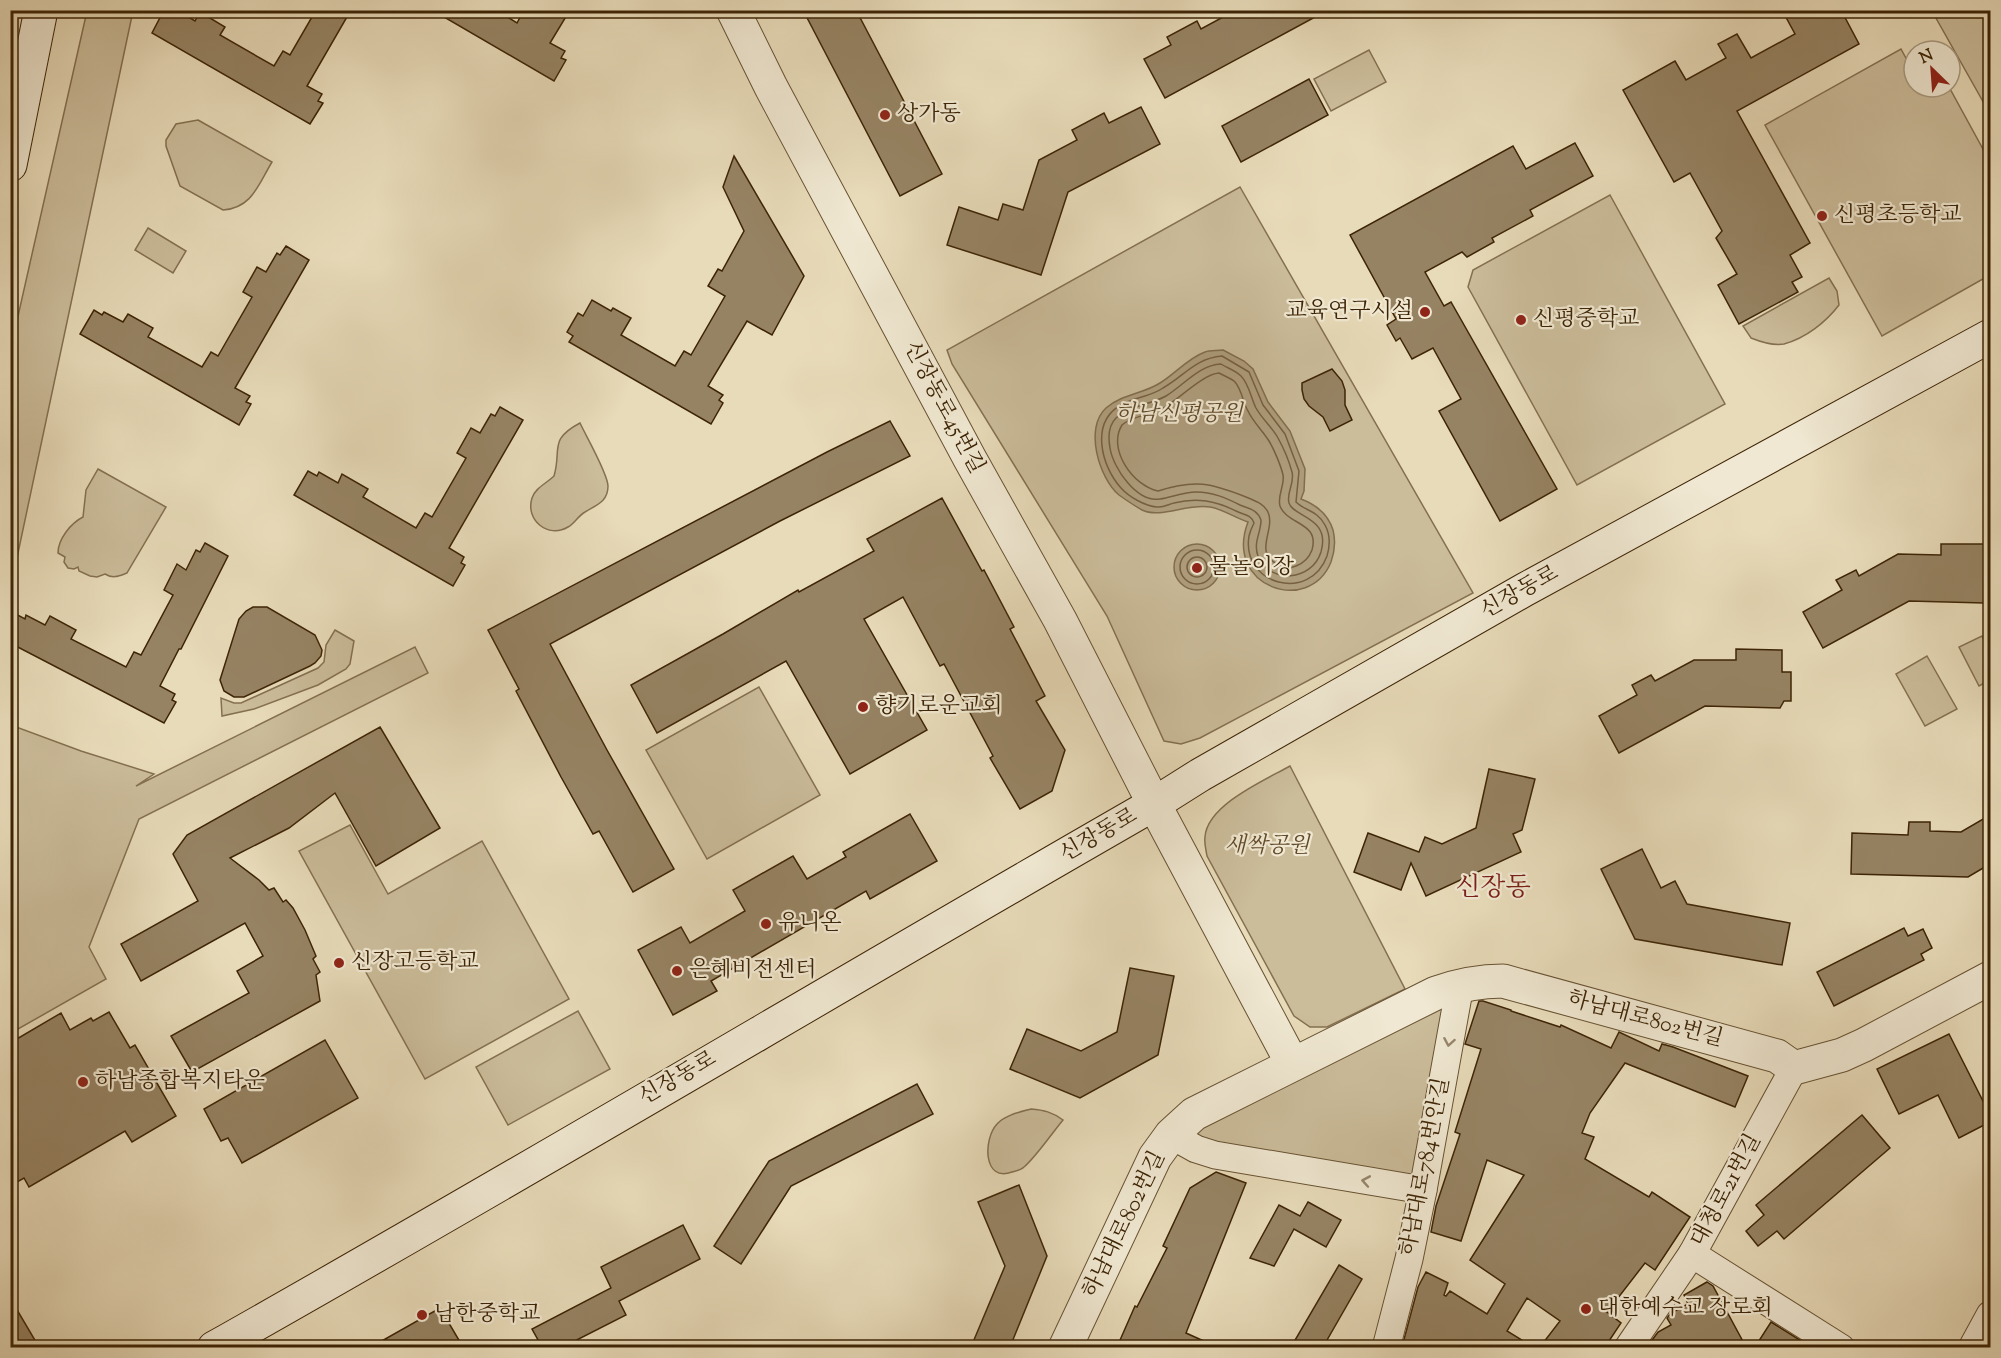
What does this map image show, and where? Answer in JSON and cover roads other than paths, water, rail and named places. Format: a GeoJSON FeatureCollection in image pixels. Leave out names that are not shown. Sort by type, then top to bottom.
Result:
{"type":"FeatureCollection","features":[{"type":"Feature","properties":{"kind":"street"},"geometry":{"type":"LineString","coordinates":[[10,165],[41,10]]}},
{"type":"Feature","properties":{"kind":"street","name":"신장동로45번길"},"geometry":{"type":"LineString","coordinates":[[733,10],[771,87],[965,450],[1060,620],[1154,804]]}},
{"type":"Feature","properties":{"kind":"street","name":"신장동로"},"geometry":{"type":"LineString","coordinates":[[214,1347],[513,1177],[1200,775],[1524,590],[1990,336]]}},
{"type":"Feature","properties":{"kind":"street"},"geometry":{"type":"LineString","coordinates":[[1154,804],[1292,1063]]}},
{"type":"Feature","properties":{"kind":"street"},"geometry":{"type":"LineString","coordinates":[[1794,1068],[1842,1055],[1864,1045],[1990,978]]}},
{"type":"Feature","properties":{"kind":"street","name":"하남대로802번길"},"geometry":{"type":"LineString","coordinates":[[1065,1347],[1155,1157],[1171,1135],[1194,1114],[1436,993],[1460,984],[1503,981],[1777,1056],[1794,1068]]}},
{"type":"Feature","properties":{"kind":"street","name":"하남대로784번안길"},"geometry":{"type":"LineString","coordinates":[[1386,1347],[1424,1190],[1460,984]]}},
{"type":"Feature","properties":{"kind":"street","name":"대청로21번길"},"geometry":{"type":"LineString","coordinates":[[1794,1068],[1692,1254],[1841,1347]]}},
{"type":"Feature","properties":{"kind":"street"},"geometry":{"type":"LineString","coordinates":[[1171,1135],[1196,1149],[1215,1155],[1424,1190]]}},
{"type":"Feature","properties":{"kind":"street"},"geometry":{"type":"LineString","coordinates":[[1628,1347],[1692,1254]]}},
{"type":"Feature","properties":{"kind":"street"},"geometry":{"type":"LineString","coordinates":[[1972,1347],[1990,1315]]}},
{"type":"Feature","properties":{"kind":"water"},"geometry":{"type":"Polygon","coordinates":[[[1223,350],[1244,361],[1253,369],[1268,402],[1290,431],[1305,469],[1304,491],[1301,499],[1321,511],[1333,530],[1335,546],[1331,562],[1320,578],[1305,588],[1288,590],[1272,587],[1257,577],[1247,563],[1243,545],[1248,522],[1210,507],[1192,507],[1157,513],[1142,510],[1119,495],[1105,477],[1100,465],[1095,440],[1096,428],[1099,417],[1106,408],[1112,403],[1160,383],[1187,362],[1207,351],[1223,350]]]}},
{"type":"Feature","properties":{"kind":"water","name":"물놀이장"},"geometry":{"type":"Polygon","coordinates":[[[1197,544],[1213,551],[1220,567],[1213,583],[1197,590],[1181,583],[1174,567],[1181,551],[1197,544]]]}},
{"type":"Feature","properties":{"kind":"place","name":"상가동"},"geometry":{"type":"Point","coordinates":[885,115]}},
{"type":"Feature","properties":{"kind":"place","name":"신평초등학교"},"geometry":{"type":"Point","coordinates":[1822,216]}},
{"type":"Feature","properties":{"kind":"place","name":"교육연구시설"},"geometry":{"type":"Point","coordinates":[1425,312]}},
{"type":"Feature","properties":{"kind":"place","name":"신평중학교"},"geometry":{"type":"Point","coordinates":[1521,320]}},
{"type":"Feature","properties":{"kind":"place","name":"물놀이장"},"geometry":{"type":"Point","coordinates":[1197,568]}},
{"type":"Feature","properties":{"kind":"place","name":"향기로운교회"},"geometry":{"type":"Point","coordinates":[863,707]}},
{"type":"Feature","properties":{"kind":"place","name":"유니온"},"geometry":{"type":"Point","coordinates":[766,924]}},
{"type":"Feature","properties":{"kind":"place","name":"신장고등학교"},"geometry":{"type":"Point","coordinates":[339,963]}},
{"type":"Feature","properties":{"kind":"place","name":"은혜비전센터"},"geometry":{"type":"Point","coordinates":[677,971]}},
{"type":"Feature","properties":{"kind":"place","name":"하남종합복지타운"},"geometry":{"type":"Point","coordinates":[83,1082]}},
{"type":"Feature","properties":{"kind":"place","name":"대한예수교 장로회"},"geometry":{"type":"Point","coordinates":[1586,1309]}},
{"type":"Feature","properties":{"kind":"place","name":"남한중학교"},"geometry":{"type":"Point","coordinates":[422,1315]}},
{"type":"Feature","properties":{"kind":"district","name":"신장동"},"geometry":{"type":"Point","coordinates":[1493,888]}},
{"type":"Feature","properties":{"kind":"park label","name":"하남신평공원"},"geometry":{"type":"Point","coordinates":[1179,415]}},
{"type":"Feature","properties":{"kind":"park label","name":"새싹공원"},"geometry":{"type":"Point","coordinates":[1267,847]}}]}
